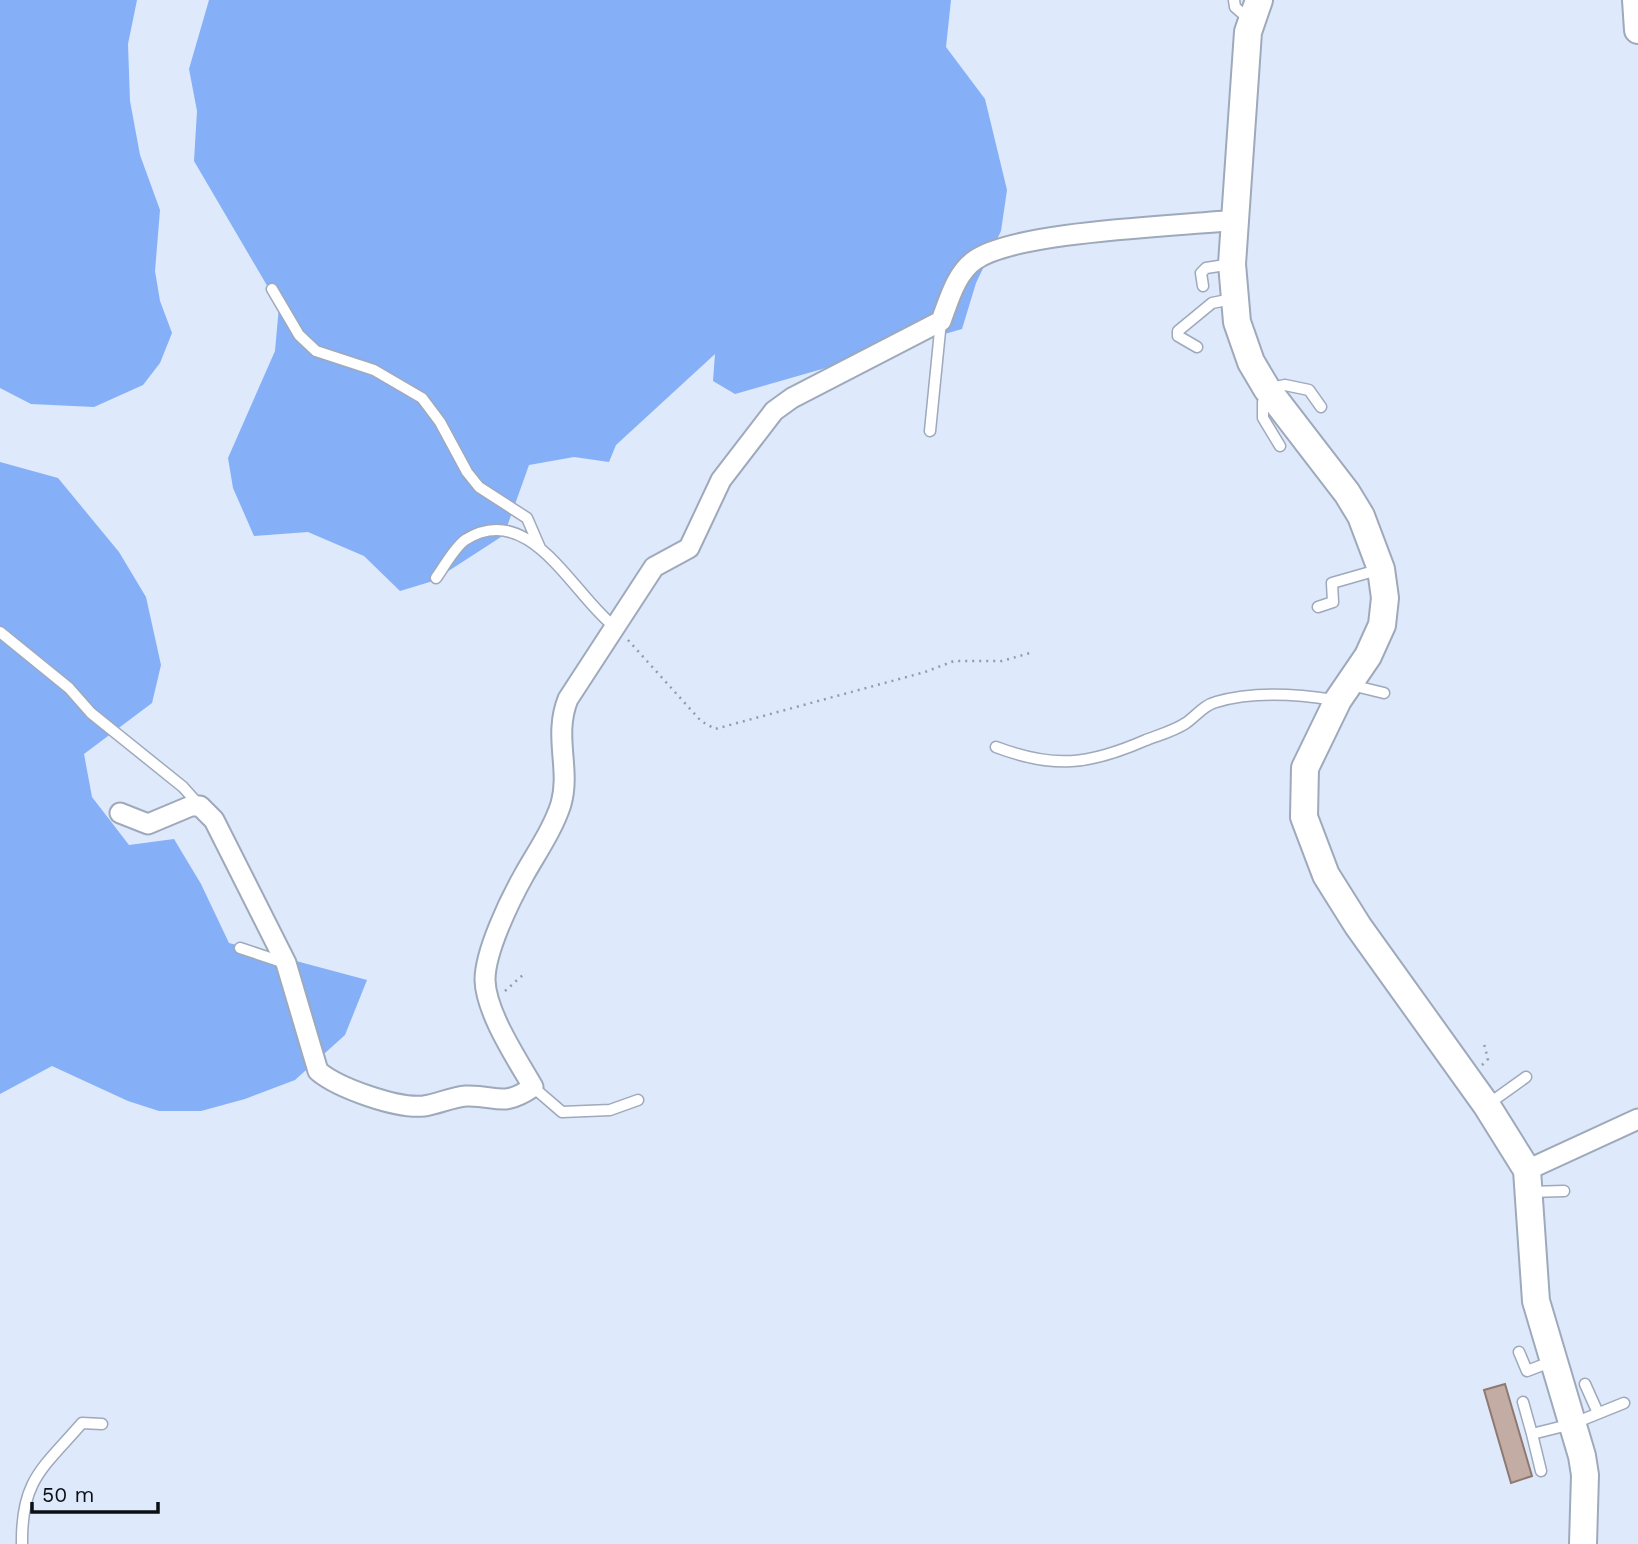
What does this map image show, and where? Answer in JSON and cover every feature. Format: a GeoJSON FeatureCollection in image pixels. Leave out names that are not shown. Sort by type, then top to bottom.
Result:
{"type":"FeatureCollection","features":[{"type":"Feature","properties":{"kind":"street"},"geometry":{"type":"LineString","coordinates":[[1636,0],[1638,30]]}},
{"type":"Feature","properties":{"kind":"street"},"geometry":{"type":"LineString","coordinates":[[1255,10],[1232,264],[1233,298],[1251,362],[1270,392],[1347,493],[1372,539],[1381,569],[1385,598],[1382,625],[1305,768],[1304,817],[1312,845],[1326,875],[1358,926],[1487,1106],[1528,1181],[1535,1290],[1585,1475],[1583,1544]]}},
{"type":"Feature","properties":{"kind":"street"},"geometry":{"type":"LineString","coordinates":[[120,813],[148,824],[191,806],[200,806],[214,820],[286,964],[312,1057],[318,1071],[331,1083],[403,1105],[424,1106],[470,1096],[508,1100],[533,1087],[511,1049],[489,999],[486,967],[512,898],[562,800],[562,714],[568,699],[654,567],[690,548],[721,480],[774,411],[792,398],[941,321],[956,282],[974,260],[997,249],[1038,240],[1236,220]]}},
{"type":"Feature","properties":{"kind":"street"},"geometry":{"type":"LineString","coordinates":[[1528,1181],[1638,1119]]}},
{"type":"Feature","properties":{"kind":"lane"},"geometry":{"type":"LineString","coordinates":[[1234,0],[1235,7],[1255,10]]}},
{"type":"Feature","properties":{"kind":"lane"},"geometry":{"type":"LineString","coordinates":[[1203,286],[1201,273],[1206,268],[1232,264]]}},
{"type":"Feature","properties":{"kind":"lane"},"geometry":{"type":"LineString","coordinates":[[272,289],[299,335],[316,351],[374,370],[422,398],[440,422],[467,472],[479,487],[527,518],[540,548]]}},
{"type":"Feature","properties":{"kind":"lane"},"geometry":{"type":"LineString","coordinates":[[1196,347],[1178,336],[1178,331],[1212,303],[1233,298]]}},
{"type":"Feature","properties":{"kind":"lane"},"geometry":{"type":"LineString","coordinates":[[930,431],[941,321]]}},
{"type":"Feature","properties":{"kind":"lane"},"geometry":{"type":"LineString","coordinates":[[1280,446],[1263,418],[1263,402],[1270,392],[1285,385],[1309,390],[1321,407]]}},
{"type":"Feature","properties":{"kind":"lane"},"geometry":{"type":"LineString","coordinates":[[436,578],[464,541],[483,532],[500,531],[522,537],[540,548],[602,618],[616,628]]}},
{"type":"Feature","properties":{"kind":"lane"},"geometry":{"type":"LineString","coordinates":[[1318,607],[1333,601],[1332,583],[1381,569]]}},
{"type":"Feature","properties":{"kind":"lane"},"geometry":{"type":"LineString","coordinates":[[0,632],[75,694],[91,713],[183,787],[200,806]]}},
{"type":"Feature","properties":{"kind":"lane"},"geometry":{"type":"LineString","coordinates":[[996,747],[1026,758],[1063,763],[1081,762],[1109,756],[1175,728],[1214,702],[1235,697],[1384,693]]}},
{"type":"Feature","properties":{"kind":"lane"},"geometry":{"type":"LineString","coordinates":[[240,948],[286,964]]}},
{"type":"Feature","properties":{"kind":"lane"},"geometry":{"type":"LineString","coordinates":[[1487,1106],[1526,1077]]}},
{"type":"Feature","properties":{"kind":"lane"},"geometry":{"type":"LineString","coordinates":[[533,1087],[562,1112],[610,1110],[638,1100]]}},
{"type":"Feature","properties":{"kind":"lane"},"geometry":{"type":"LineString","coordinates":[[1528,1181],[1564,1191]]}},
{"type":"Feature","properties":{"kind":"lane"},"geometry":{"type":"LineString","coordinates":[[1519,1352],[1528,1371],[1553,1361]]}},
{"type":"Feature","properties":{"kind":"lane"},"geometry":{"type":"LineString","coordinates":[[1585,1384],[1598,1413]]}},
{"type":"Feature","properties":{"kind":"lane"},"geometry":{"type":"LineString","coordinates":[[1522,1402],[1541,1471]]}},
{"type":"Feature","properties":{"kind":"lane"},"geometry":{"type":"LineString","coordinates":[[1532,1434],[1572,1424],[1624,1403]]}},
{"type":"Feature","properties":{"kind":"lane"},"geometry":{"type":"LineString","coordinates":[[22,1544],[23,1504],[40,1471],[82,1423],[103,1424]]}},
{"type":"Feature","properties":{"kind":"path"},"geometry":{"type":"LineString","coordinates":[[616,628],[701,721],[715,729],[925,672],[954,661],[1002,661],[1030,653]]}},
{"type":"Feature","properties":{"kind":"path"},"geometry":{"type":"LineString","coordinates":[[489,999],[504,992],[526,973]]}},
{"type":"Feature","properties":{"kind":"shaded area"},"geometry":{"type":"Polygon","coordinates":[[[0,0],[137,0],[128,44],[130,101],[140,155],[160,210],[155,271],[160,301],[172,333],[160,363],[143,385],[94,407],[31,404],[0,388],[0,0]]]}},
{"type":"Feature","properties":{"kind":"shaded area"},"geometry":{"type":"Polygon","coordinates":[[[209,0],[951,0],[946,47],[985,99],[1007,190],[1001,231],[976,283],[962,329],[735,394],[713,381],[715,354],[616,445],[609,462],[574,457],[529,465],[504,535],[433,581],[400,591],[364,556],[308,532],[254,536],[233,488],[228,458],[275,351],[279,306],[194,161],[197,111],[189,69],[209,0]]]}},
{"type":"Feature","properties":{"kind":"shaded area"},"geometry":{"type":"Polygon","coordinates":[[[0,462],[58,478],[119,552],[146,597],[161,665],[152,703],[84,754],[92,797],[129,845],[174,839],[201,884],[229,943],[367,980],[345,1035],[295,1080],[245,1099],[201,1111],[159,1111],[128,1101],[52,1066],[0,1094],[0,462]]]}},
{"type":"Feature","properties":{"kind":"building"},"geometry":{"type":"Polygon","coordinates":[[[1505,1384],[1532,1476],[1511,1483],[1484,1390],[1505,1384]]]}}]}
